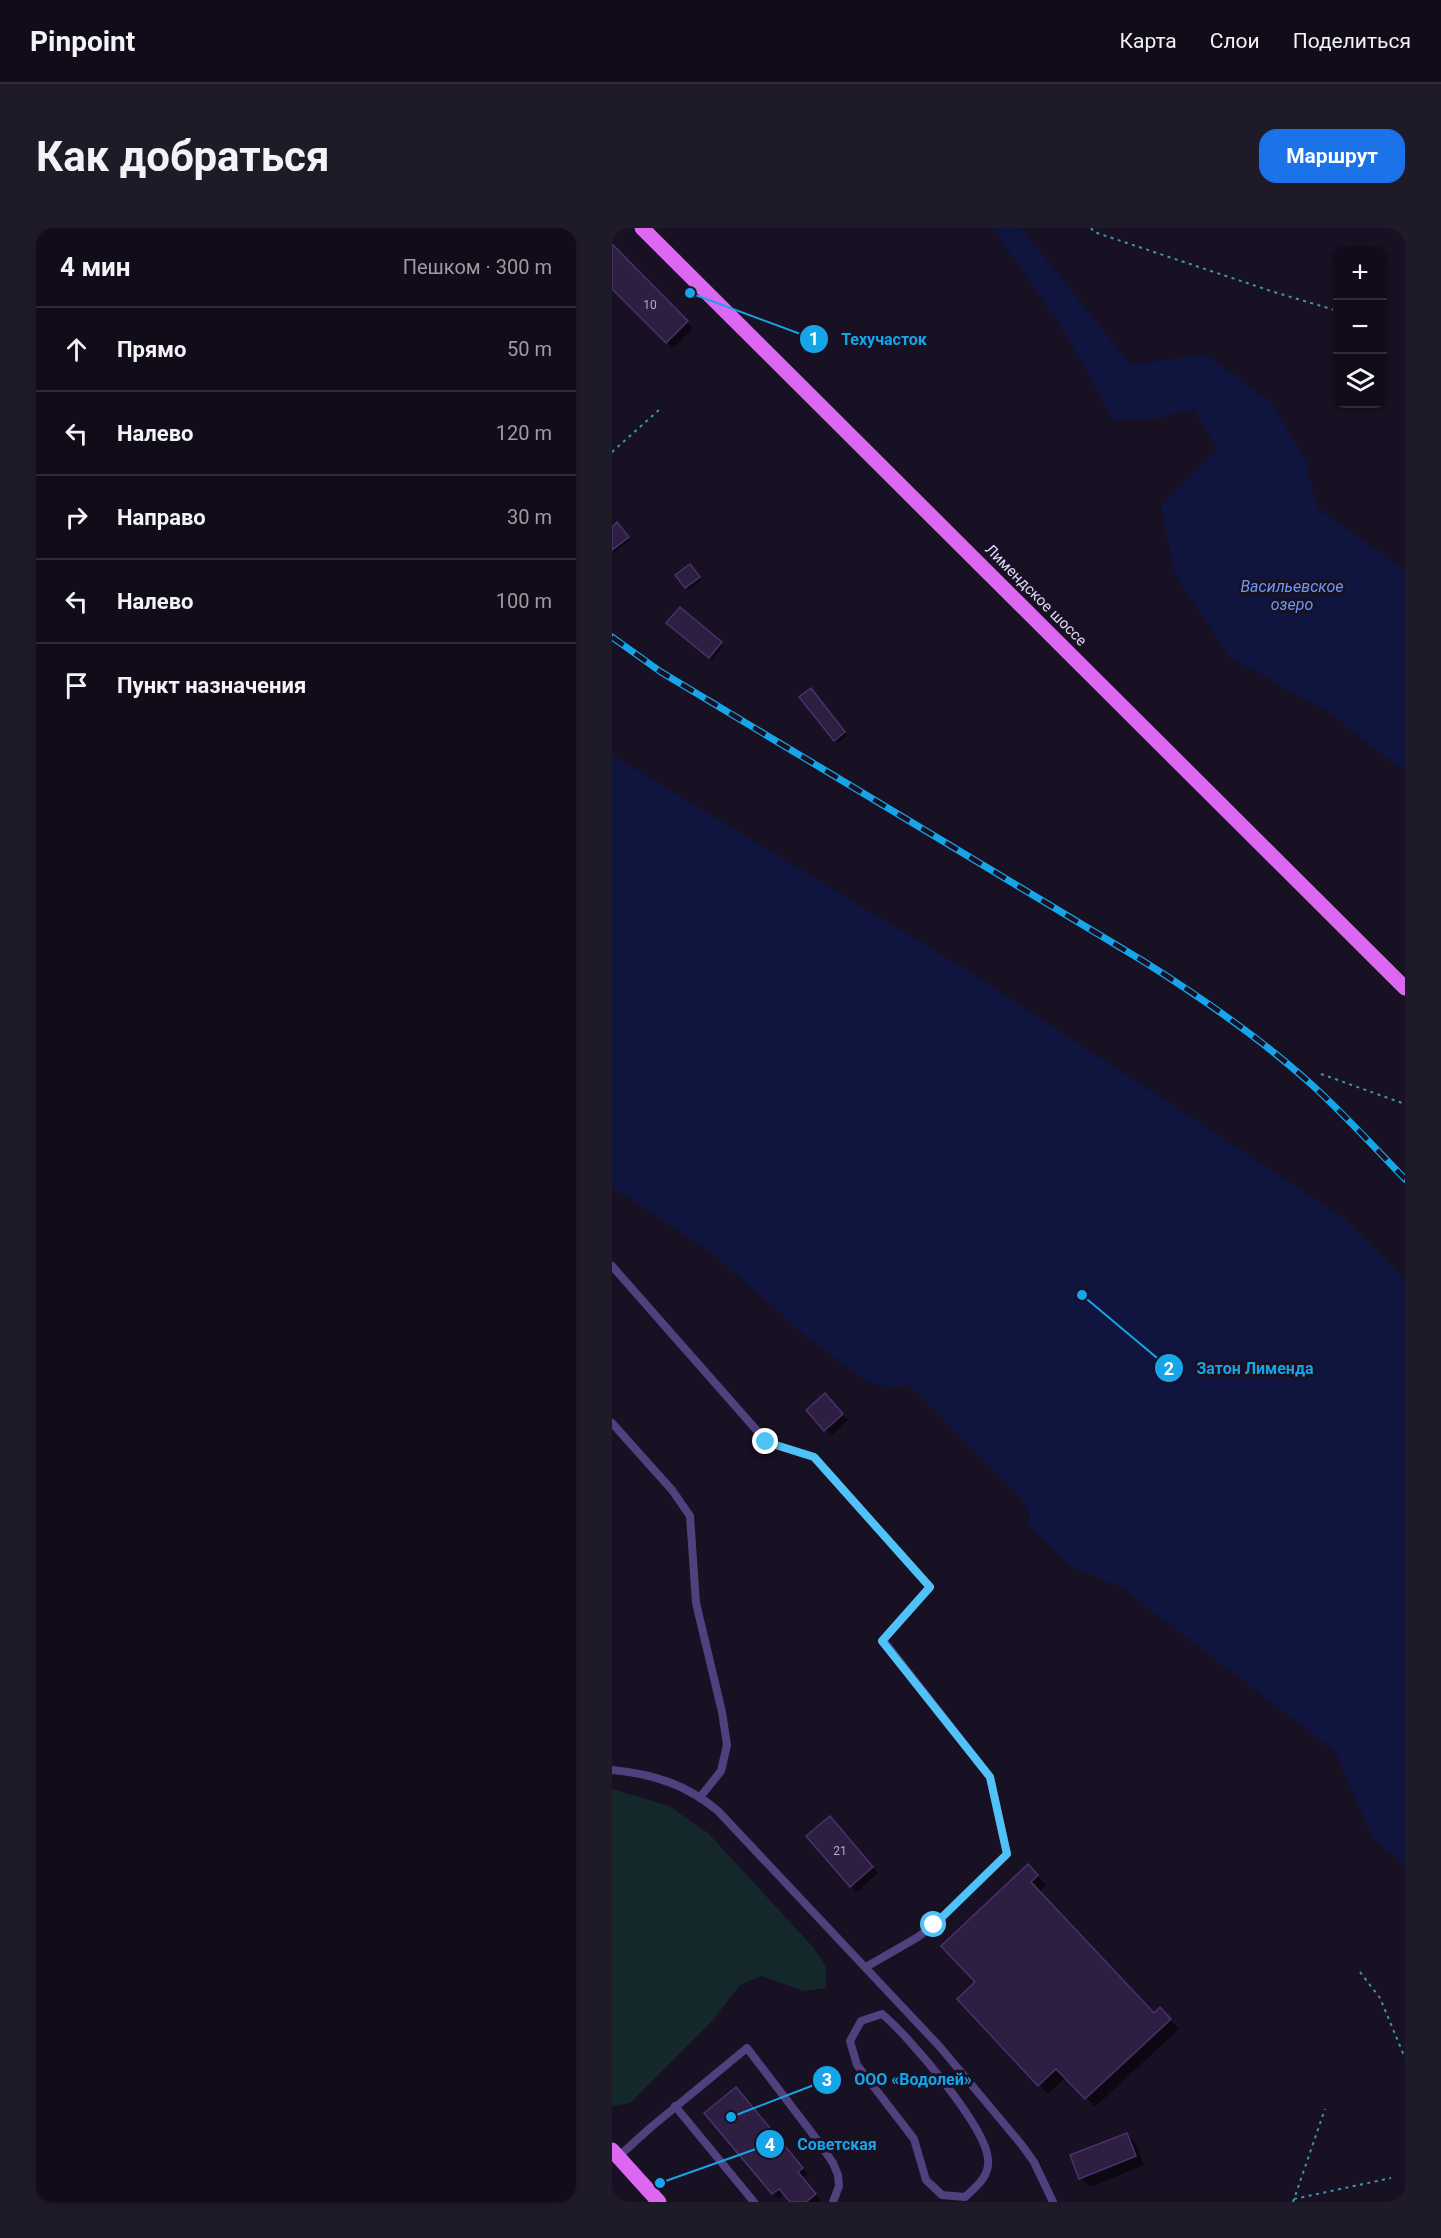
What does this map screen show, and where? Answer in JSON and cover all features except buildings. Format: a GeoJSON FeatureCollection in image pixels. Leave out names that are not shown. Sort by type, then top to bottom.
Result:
{"type":"FeatureCollection","features":[{"type":"Feature","properties":{"kind":"main road","name":"Лимендское шоссе"},"geometry":{"type":"LineString","coordinates":[[642,228],[1405,988]]}},
{"type":"Feature","properties":{"kind":"main road"},"geometry":{"type":"LineString","coordinates":[[615,2154],[659,2202]]}},
{"type":"Feature","properties":{"kind":"lane"},"geometry":{"type":"LineString","coordinates":[[612,1266],[766,1442],[814,1457],[930,1587],[882,1641],[990,1777],[1007,1854],[934,1925],[918,1937],[866,1967]]}},
{"type":"Feature","properties":{"kind":"lane"},"geometry":{"type":"LineString","coordinates":[[612,1423],[672,1490],[690,1516],[696,1603],[722,1712],[727,1745],[721,1771],[700,1796]]}},
{"type":"Feature","properties":{"kind":"lane"},"geometry":{"type":"LineString","coordinates":[[612,1770],[665,1780],[686,1788],[718,1810],[940,2047],[1021,2144],[1034,2162],[1053,2202]]}},
{"type":"Feature","properties":{"kind":"lane"},"geometry":{"type":"LineString","coordinates":[[882,2014],[900,2028],[971,2119],[983,2139],[989,2161],[982,2182],[965,2197],[942,2195],[926,2180],[914,2139],[856,2065],[850,2042],[861,2021],[882,2014]]}},
{"type":"Feature","properties":{"kind":"lane"},"geometry":{"type":"LineString","coordinates":[[615,2154],[747,2048],[818,2141],[832,2163],[838,2175],[839,2186],[833,2202]]}},
{"type":"Feature","properties":{"kind":"lane"},"geometry":{"type":"LineString","coordinates":[[675,2106],[754,2202]]}},
{"type":"Feature","properties":{"kind":"path"},"geometry":{"type":"LineString","coordinates":[[1091,228],[1094,231],[1263,289],[1333,310]]}},
{"type":"Feature","properties":{"kind":"path"},"geometry":{"type":"LineString","coordinates":[[612,452],[662,408]]}},
{"type":"Feature","properties":{"kind":"path"},"geometry":{"type":"LineString","coordinates":[[1321,1074],[1405,1104]]}},
{"type":"Feature","properties":{"kind":"path"},"geometry":{"type":"LineString","coordinates":[[1360,1972],[1380,1998],[1405,2058]]}},
{"type":"Feature","properties":{"kind":"path"},"geometry":{"type":"LineString","coordinates":[[1293,2200],[1325,2109]]}},
{"type":"Feature","properties":{"kind":"path"},"geometry":{"type":"LineString","coordinates":[[1293,2200],[1391,2178]]}},
{"type":"Feature","properties":{"kind":"green space"},"geometry":{"type":"Polygon","coordinates":[[[612,1789],[669,1806],[708,1833],[813,1947],[826,1966],[826,1988],[804,1991],[761,1976],[740,1985],[713,2020],[630,2103],[612,2106],[612,1789]]]}},
{"type":"Feature","properties":{"kind":"water","name":"Васильевское озеро"},"geometry":{"type":"Polygon","coordinates":[[[993,228],[1021,228],[1131,365],[1206,354],[1272,403],[1305,460],[1318,509],[1405,570],[1405,772],[1325,710],[1229,657],[1174,572],[1161,506],[1217,449],[1194,409],[1152,419],[1113,420],[1065,332],[993,228]]]}},
{"type":"Feature","properties":{"kind":"water"},"geometry":{"type":"Polygon","coordinates":[[[612,755],[970,972],[1345,1219],[1405,1279],[1405,1865],[1372,1837],[1335,1751],[1122,1588],[1069,1565],[1028,1525],[1030,1514],[1023,1501],[910,1385],[888,1387],[866,1381],[808,1338],[712,1253],[612,1187],[612,755]]]}},
{"type":"Feature","properties":{"kind":"railway"},"geometry":{"type":"LineString","coordinates":[[612,637],[661,672],[1143,961],[1208,1004],[1251,1034],[1311,1084],[1405,1179]]}},
{"type":"Feature","properties":{"kind":"place","name":"Техучасток"},"geometry":{"type":"Point","coordinates":[690,293]}},
{"type":"Feature","properties":{"kind":"place","name":"Затон Лименда"},"geometry":{"type":"Point","coordinates":[1082,1295]}},
{"type":"Feature","properties":{"kind":"place","name":"ООО «Водолей»"},"geometry":{"type":"Point","coordinates":[731,2117]}},
{"type":"Feature","properties":{"kind":"place","name":"Советская"},"geometry":{"type":"Point","coordinates":[660,2183]}},
{"type":"Feature","properties":{"kind":"route"},"geometry":{"type":"LineString","coordinates":[[766,1442],[814,1457],[930,1587],[882,1641],[990,1777],[1007,1854],[934,1925]]}}]}
